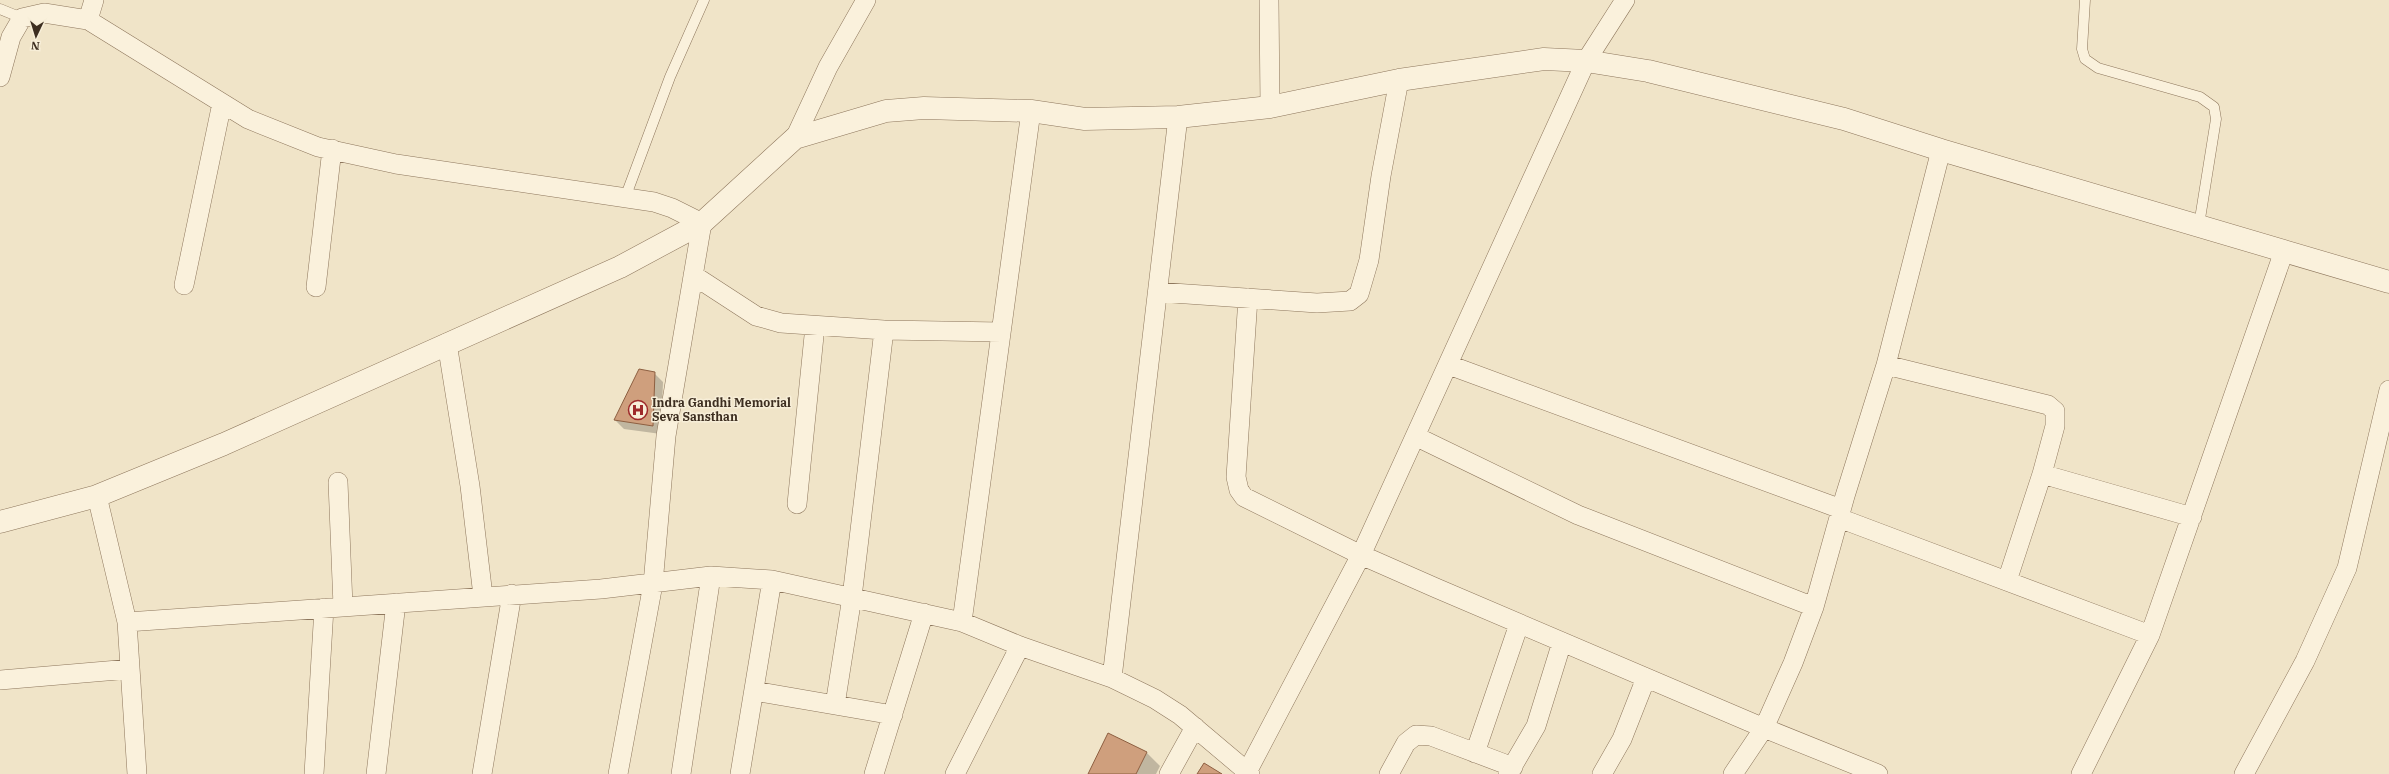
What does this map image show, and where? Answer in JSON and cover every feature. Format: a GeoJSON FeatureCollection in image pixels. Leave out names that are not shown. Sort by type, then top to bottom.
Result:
{"type":"FeatureCollection","features":[{"type":"Feature","properties":{"kind":"street"},"geometry":{"type":"LineString","coordinates":[[88,20],[94,0]]}},
{"type":"Feature","properties":{"kind":"street"},"geometry":{"type":"LineString","coordinates":[[0,522],[97,496],[224,444],[447,343],[620,268],[702,223],[796,138],[828,67],[866,0]]}},
{"type":"Feature","properties":{"kind":"street"},"geometry":{"type":"LineString","coordinates":[[1269,0],[1270,106]]}},
{"type":"Feature","properties":{"kind":"street"},"geometry":{"type":"LineString","coordinates":[[127,622],[652,584],[711,576],[772,580],[962,622],[1020,646],[1112,678],[1155,699],[1195,727],[1248,773],[1361,555],[1449,365],[1586,61],[1625,0]]}},
{"type":"Feature","properties":{"kind":"street"},"geometry":{"type":"LineString","coordinates":[[0,77],[11,37],[22,18],[44,13],[88,20],[248,119],[318,146],[396,164],[625,198],[672,208],[702,223]]}},
{"type":"Feature","properties":{"kind":"street"},"geometry":{"type":"LineString","coordinates":[[796,138],[886,111],[924,108],[1031,111],[1085,119],[1178,117],[1270,106],[1399,80],[1544,60],[1586,61],[1648,71],[1844,119],[1941,150],[2389,282]]}},
{"type":"Feature","properties":{"kind":"street"},"geometry":{"type":"LineString","coordinates":[[1158,292],[1317,303],[1350,301],[1359,294],[1369,260],[1381,176],[1399,80]]}},
{"type":"Feature","properties":{"kind":"street"},"geometry":{"type":"LineString","coordinates":[[184,285],[222,103]]}},
{"type":"Feature","properties":{"kind":"street"},"geometry":{"type":"LineString","coordinates":[[962,622],[1031,111]]}},
{"type":"Feature","properties":{"kind":"street"},"geometry":{"type":"LineString","coordinates":[[1112,678],[1178,117]]}},
{"type":"Feature","properties":{"kind":"street"},"geometry":{"type":"LineString","coordinates":[[316,287],[332,150]]}},
{"type":"Feature","properties":{"kind":"street"},"geometry":{"type":"LineString","coordinates":[[1732,774],[1764,728],[1793,663],[1814,607],[1840,514],[1886,365],[1941,150]]}},
{"type":"Feature","properties":{"kind":"street"},"geometry":{"type":"LineString","coordinates":[[618,774],[652,584],[666,436],[702,223]]}},
{"type":"Feature","properties":{"kind":"street"},"geometry":{"type":"LineString","coordinates":[[2081,774],[2150,635],[2284,251]]}},
{"type":"Feature","properties":{"kind":"street"},"geometry":{"type":"LineString","coordinates":[[693,276],[756,316],[781,323],[884,330],[1001,332]]}},
{"type":"Feature","properties":{"kind":"street"},"geometry":{"type":"LineString","coordinates":[[1248,298],[1236,477],[1239,490],[1244,497],[1361,555],[1764,728],[1878,774]]}},
{"type":"Feature","properties":{"kind":"street"},"geometry":{"type":"LineString","coordinates":[[797,504],[815,326]]}},
{"type":"Feature","properties":{"kind":"street"},"geometry":{"type":"LineString","coordinates":[[835,705],[852,597],[884,330]]}},
{"type":"Feature","properties":{"kind":"street"},"geometry":{"type":"LineString","coordinates":[[447,343],[470,486],[483,596]]}},
{"type":"Feature","properties":{"kind":"street"},"geometry":{"type":"LineString","coordinates":[[1449,365],[1840,514],[2007,581],[2150,635]]}},
{"type":"Feature","properties":{"kind":"street"},"geometry":{"type":"LineString","coordinates":[[1886,365],[2048,404],[2055,411],[2055,426],[2042,474],[2007,581]]}},
{"type":"Feature","properties":{"kind":"street"},"geometry":{"type":"LineString","coordinates":[[2244,774],[2305,661],[2347,568],[2389,390]]}},
{"type":"Feature","properties":{"kind":"street"},"geometry":{"type":"LineString","coordinates":[[1416,437],[1578,515],[1814,607]]}},
{"type":"Feature","properties":{"kind":"street"},"geometry":{"type":"LineString","coordinates":[[2042,474],[2192,517]]}},
{"type":"Feature","properties":{"kind":"street"},"geometry":{"type":"LineString","coordinates":[[338,482],[343,606]]}},
{"type":"Feature","properties":{"kind":"street"},"geometry":{"type":"LineString","coordinates":[[97,496],[127,622],[137,774]]}},
{"type":"Feature","properties":{"kind":"street"},"geometry":{"type":"LineString","coordinates":[[681,774],[711,576]]}},
{"type":"Feature","properties":{"kind":"street"},"geometry":{"type":"LineString","coordinates":[[740,774],[772,580]]}},
{"type":"Feature","properties":{"kind":"street"},"geometry":{"type":"LineString","coordinates":[[482,774],[512,594]]}},
{"type":"Feature","properties":{"kind":"street"},"geometry":{"type":"LineString","coordinates":[[376,774],[396,603]]}},
{"type":"Feature","properties":{"kind":"street"},"geometry":{"type":"LineString","coordinates":[[314,774],[324,608]]}},
{"type":"Feature","properties":{"kind":"street"},"geometry":{"type":"LineString","coordinates":[[874,774],[924,613]]}},
{"type":"Feature","properties":{"kind":"street"},"geometry":{"type":"LineString","coordinates":[[1475,753],[1519,624]]}},
{"type":"Feature","properties":{"kind":"street"},"geometry":{"type":"LineString","coordinates":[[1389,774],[1406,743],[1416,735],[1431,736],[1475,753],[1510,770],[1536,726],[1562,642]]}},
{"type":"Feature","properties":{"kind":"street"},"geometry":{"type":"LineString","coordinates":[[955,774],[1020,646]]}},
{"type":"Feature","properties":{"kind":"street"},"geometry":{"type":"LineString","coordinates":[[0,680],[130,669]]}},
{"type":"Feature","properties":{"kind":"street"},"geometry":{"type":"LineString","coordinates":[[1602,774],[1622,739],[1646,678]]}},
{"type":"Feature","properties":{"kind":"street"},"geometry":{"type":"LineString","coordinates":[[754,691],[893,715]]}},
{"type":"Feature","properties":{"kind":"street"},"geometry":{"type":"LineString","coordinates":[[1169,774],[1195,727]]}},
{"type":"Feature","properties":{"kind":"lane"},"geometry":{"type":"LineString","coordinates":[[625,198],[670,77],[704,0]]}},
{"type":"Feature","properties":{"kind":"lane"},"geometry":{"type":"LineString","coordinates":[[2085,0],[2082,49],[2085,59],[2098,68],[2200,97],[2214,107],[2216,119],[2199,225]]}},
{"type":"Feature","properties":{"kind":"lane"},"geometry":{"type":"LineString","coordinates":[[0,10],[22,18]]}},
{"type":"Feature","properties":{"kind":"building"},"geometry":{"type":"Polygon","coordinates":[[[639,369],[655,372],[653,426],[614,420],[639,369]]]}},
{"type":"Feature","properties":{"kind":"building"},"geometry":{"type":"Polygon","coordinates":[[[1108,733],[1147,752],[1136,774],[1088,774],[1108,733]]]}},
{"type":"Feature","properties":{"kind":"building"},"geometry":{"type":"Polygon","coordinates":[[[1204,763],[1222,774],[1197,774],[1204,763]]]}},
{"type":"Feature","properties":{"kind":"place","name":"Indra Gandhi Memorial Seva Sansthan"},"geometry":{"type":"Point","coordinates":[638,410]}}]}
